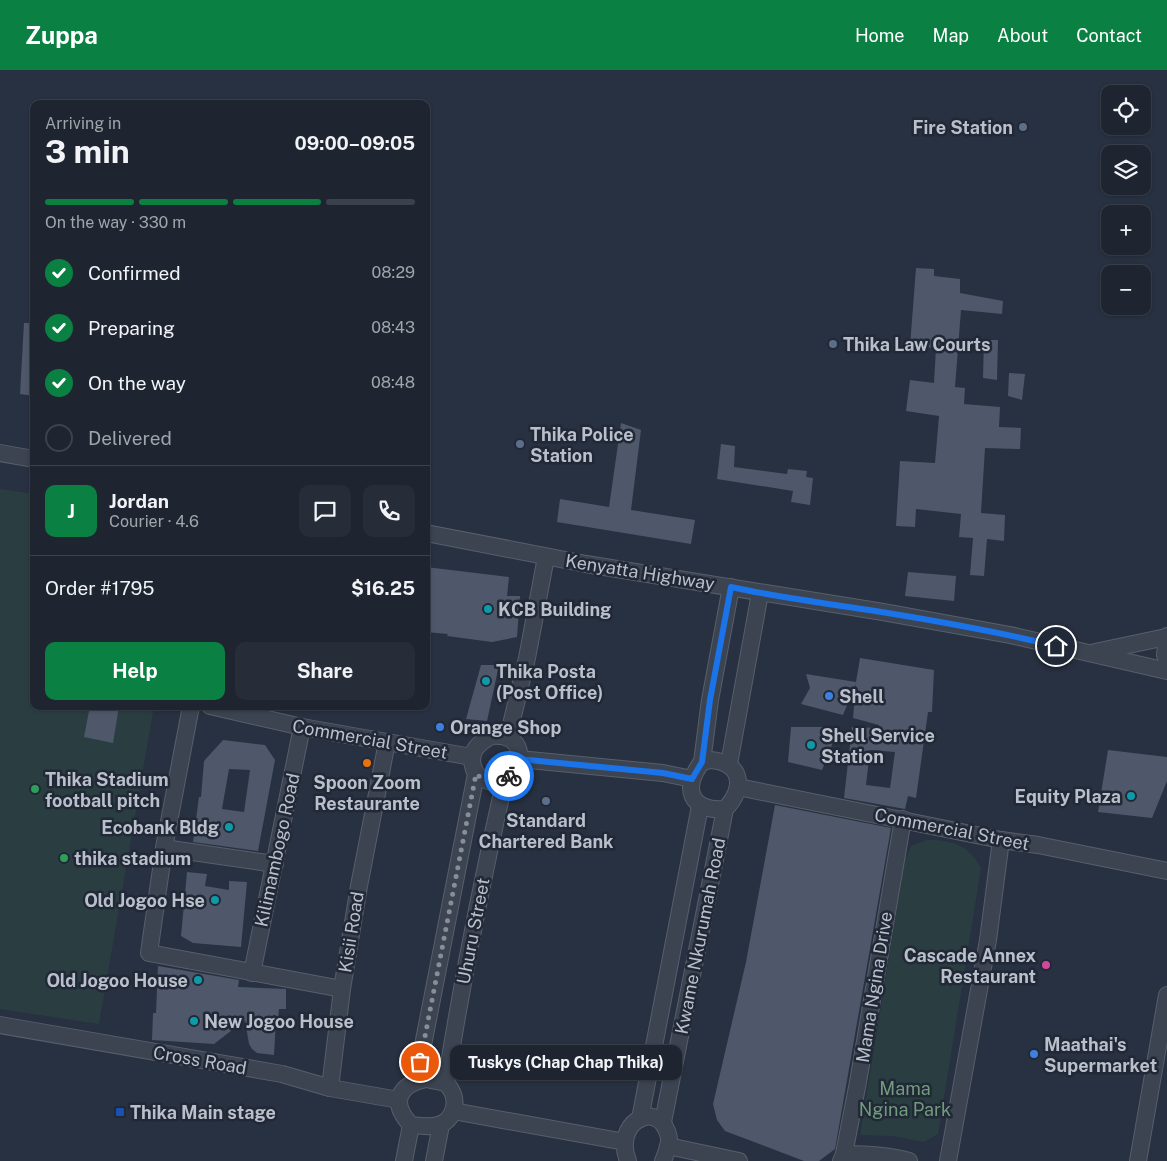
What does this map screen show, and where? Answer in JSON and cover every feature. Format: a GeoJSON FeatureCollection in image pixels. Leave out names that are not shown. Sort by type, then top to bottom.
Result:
{"type":"FeatureCollection","features":[{"type":"Feature","properties":{"kind":"street"},"geometry":{"type":"LineString","coordinates":[[0,453],[30,458]]}},
{"type":"Feature","properties":{"kind":"street","name":"Kenyatta Highway"},"geometry":{"type":"LineString","coordinates":[[430,534],[546,557],[883,612],[1010,635],[1167,671]]}},
{"type":"Feature","properties":{"kind":"street"},"geometry":{"type":"LineString","coordinates":[[508,737],[527,658],[546,557]]}},
{"type":"Feature","properties":{"kind":"street"},"geometry":{"type":"LineString","coordinates":[[702,762],[719,761],[729,764],[737,773],[738,787],[726,809],[713,810],[700,806],[694,800],[691,788],[692,779],[702,762],[710,700],[731,587]]}},
{"type":"Feature","properties":{"kind":"street"},"geometry":{"type":"LineString","coordinates":[[729,764],[760,593]]}},
{"type":"Feature","properties":{"kind":"street"},"geometry":{"type":"LineString","coordinates":[[1167,636],[1165,655],[1167,661]]}},
{"type":"Feature","properties":{"kind":"street","name":"Kenyatta Highway"},"geometry":{"type":"LineString","coordinates":[[1090,653],[1167,636]]}},
{"type":"Feature","properties":{"kind":"street"},"geometry":{"type":"LineString","coordinates":[[190,710],[164,848],[275,864]]}},
{"type":"Feature","properties":{"kind":"street","name":"Commercial Street"},"geometry":{"type":"LineString","coordinates":[[228,710],[302,727],[472,757]]}},
{"type":"Feature","properties":{"kind":"street","name":"Kilimambogo Road"},"geometry":{"type":"LineString","coordinates":[[252,973],[302,727]]}},
{"type":"Feature","properties":{"kind":"street"},"geometry":{"type":"LineString","coordinates":[[491,736],[508,737],[518,747],[518,759],[515,770],[505,779],[496,782],[488,781],[476,774],[472,757],[477,746],[491,736]]}},
{"type":"Feature","properties":{"kind":"street","name":"Kisii Road"},"geometry":{"type":"LineString","coordinates":[[164,848],[149,953],[342,989],[358,886],[387,742]]}},
{"type":"Feature","properties":{"kind":"street"},"geometry":{"type":"LineString","coordinates":[[518,759],[663,773],[692,779]]}},
{"type":"Feature","properties":{"kind":"street","name":"Uhuru Street"},"geometry":{"type":"LineString","coordinates":[[416,1081],[476,774]]}},
{"type":"Feature","properties":{"kind":"street","name":"Uhuru Street"},"geometry":{"type":"LineString","coordinates":[[446,1083],[456,1017],[490,844],[505,779]]}},
{"type":"Feature","properties":{"kind":"street","name":"Commercial Street"},"geometry":{"type":"LineString","coordinates":[[738,787],[1167,871]]}},
{"type":"Feature","properties":{"kind":"street","name":"Kwame Nkurumah Road"},"geometry":{"type":"LineString","coordinates":[[640,1119],[700,806]]}},
{"type":"Feature","properties":{"kind":"street","name":"Kwame Nkurumah Road"},"geometry":{"type":"LineString","coordinates":[[662,1122],[726,809]]}},
{"type":"Feature","properties":{"kind":"street","name":"Mama Ngina Drive"},"geometry":{"type":"LineString","coordinates":[[842,1157],[858,1082],[903,819]]}},
{"type":"Feature","properties":{"kind":"street"},"geometry":{"type":"LineString","coordinates":[[948,1161],[988,940],[1001,840]]}},
{"type":"Feature","properties":{"kind":"street"},"geometry":{"type":"LineString","coordinates":[[330,1088],[342,989]]}},
{"type":"Feature","properties":{"kind":"street"},"geometry":{"type":"LineString","coordinates":[[1138,1161],[1167,995]]}},
{"type":"Feature","properties":{"kind":"street","name":"Cross Road"},"geometry":{"type":"LineString","coordinates":[[0,1025],[282,1074],[330,1088],[399,1100]]}},
{"type":"Feature","properties":{"kind":"street"},"geometry":{"type":"LineString","coordinates":[[426,1079],[446,1083],[454,1095],[455,1102],[450,1118],[441,1125],[431,1127],[411,1125],[404,1117],[399,1100],[406,1086],[416,1081],[426,1079]]}},
{"type":"Feature","properties":{"kind":"street"},"geometry":{"type":"LineString","coordinates":[[453,1111],[625,1142]]}},
{"type":"Feature","properties":{"kind":"street"},"geometry":{"type":"LineString","coordinates":[[628,1161],[625,1142],[630,1125],[640,1119],[654,1117],[662,1122],[669,1139],[666,1154],[739,1161]]}},
{"type":"Feature","properties":{"kind":"street"},"geometry":{"type":"LineString","coordinates":[[404,1161],[411,1125]]}},
{"type":"Feature","properties":{"kind":"street"},"geometry":{"type":"LineString","coordinates":[[434,1161],[441,1125]]}},
{"type":"Feature","properties":{"kind":"street"},"geometry":{"type":"LineString","coordinates":[[842,1157],[890,1156],[909,1161]]}},
{"type":"Feature","properties":{"kind":"green space","name":"thika stadium"},"geometry":{"type":"Polygon","coordinates":[[[0,489],[30,493],[30,710],[153,710],[99,1024],[0,1009],[0,489]]]}},
{"type":"Feature","properties":{"kind":"green space","name":"Mama Ngina Park"},"geometry":{"type":"Polygon","coordinates":[[[927,840],[944,841],[959,845],[971,854],[981,868],[938,1134],[924,1142],[893,1136],[860,1135],[905,860],[911,846],[927,840]]]}},
{"type":"Feature","properties":{"kind":"building"},"geometry":{"type":"Polygon","coordinates":[[[916,268],[934,269],[934,276],[960,279],[960,293],[1003,301],[1002,314],[961,310],[955,387],[965,388],[964,404],[1000,407],[999,427],[1021,428],[1020,449],[985,448],[981,513],[1005,515],[1004,541],[987,539],[984,576],[970,575],[973,538],[959,537],[961,514],[916,509],[915,527],[896,526],[900,461],[935,463],[939,416],[906,411],[910,380],[934,383],[936,348],[910,346],[916,268]]]}},
{"type":"Feature","properties":{"kind":"building"},"geometry":{"type":"Polygon","coordinates":[[[24,323],[30,323],[30,395],[20,394],[24,323]]]}},
{"type":"Feature","properties":{"kind":"building"},"geometry":{"type":"Polygon","coordinates":[[[984,340],[998,340],[997,380],[983,378],[984,340]]]}},
{"type":"Feature","properties":{"kind":"building"},"geometry":{"type":"Polygon","coordinates":[[[1009,373],[1025,374],[1022,400],[1008,396],[1009,373]]]}},
{"type":"Feature","properties":{"kind":"building"},"geometry":{"type":"Polygon","coordinates":[[[621,423],[641,430],[631,510],[695,520],[691,544],[557,522],[560,499],[609,507],[621,423]]]}},
{"type":"Feature","properties":{"kind":"building"},"geometry":{"type":"Polygon","coordinates":[[[721,444],[735,446],[734,467],[787,474],[788,469],[807,471],[806,477],[813,478],[810,505],[791,502],[793,491],[717,479],[721,444]]]}},
{"type":"Feature","properties":{"kind":"building","name":"KCB Building"},"geometry":{"type":"Polygon","coordinates":[[[430,567],[509,577],[507,596],[520,596],[517,637],[492,642],[447,636],[448,634],[430,632],[430,567]]]}},
{"type":"Feature","properties":{"kind":"building"},"geometry":{"type":"Polygon","coordinates":[[[908,572],[956,576],[954,601],[905,596],[908,572]]]}},
{"type":"Feature","properties":{"kind":"building"},"geometry":{"type":"Polygon","coordinates":[[[860,658],[934,670],[932,712],[928,712],[916,798],[908,796],[905,809],[844,798],[852,727],[879,728],[879,725],[853,718],[856,684],[843,715],[801,704],[810,688],[806,674],[856,682],[860,658]],[[870,750],[866,785],[890,788],[895,752],[870,750]]]}},
{"type":"Feature","properties":{"kind":"building","name":"Thika Posta (Post Office)"},"geometry":{"type":"Polygon","coordinates":[[[481,665],[499,665],[487,721],[466,719],[481,665]]]}},
{"type":"Feature","properties":{"kind":"building"},"geometry":{"type":"Polygon","coordinates":[[[89,710],[118,710],[113,743],[84,737],[89,710]]]}},
{"type":"Feature","properties":{"kind":"building","name":"Shell Service Station"},"geometry":{"type":"Polygon","coordinates":[[[791,727],[839,727],[822,770],[788,762],[791,727]]]}},
{"type":"Feature","properties":{"kind":"building"},"geometry":{"type":"Polygon","coordinates":[[[223,740],[265,745],[275,760],[258,851],[193,842],[199,797],[201,797],[204,761],[223,740]],[[229,769],[222,809],[244,812],[250,770],[229,769]]]}},
{"type":"Feature","properties":{"kind":"building","name":"Equity Plaza"},"geometry":{"type":"Polygon","coordinates":[[[1108,750],[1167,757],[1167,781],[1152,818],[1098,812],[1108,750]]]}},
{"type":"Feature","properties":{"kind":"building"},"geometry":{"type":"Polygon","coordinates":[[[775,805],[891,828],[835,1149],[819,1161],[804,1161],[725,1131],[717,1120],[713,1104],[746,962],[775,805]]]}},
{"type":"Feature","properties":{"kind":"building","name":"Old Jogoo Hse"},"geometry":{"type":"Polygon","coordinates":[[[187,872],[207,874],[205,886],[229,890],[229,881],[247,882],[241,947],[193,943],[181,936],[187,872]]]}},
{"type":"Feature","properties":{"kind":"building"},"geometry":{"type":"Polygon","coordinates":[[[158,966],[239,980],[238,987],[286,989],[286,1009],[279,1009],[278,1020],[276,1020],[274,1055],[257,1053],[252,1049],[249,1044],[245,1020],[214,1044],[152,1040],[153,1013],[156,1013],[158,966]]]}},
{"type":"Feature","properties":{"kind":"way so far"},"geometry":{"type":"LineString","coordinates":[[420,1062],[476,774],[488,781],[496,782],[509,776]]}},
{"type":"Feature","properties":{"kind":"place","name":"Fire Station"},"geometry":{"type":"Point","coordinates":[1023,127]}},
{"type":"Feature","properties":{"kind":"place","name":"Thika Law Courts"},"geometry":{"type":"Point","coordinates":[833,344]}},
{"type":"Feature","properties":{"kind":"place","name":"Thika Police Station"},"geometry":{"type":"Point","coordinates":[520,444]}},
{"type":"Feature","properties":{"kind":"place","name":"KCB Building"},"geometry":{"type":"Point","coordinates":[488,609]}},
{"type":"Feature","properties":{"kind":"place","name":"Thika Posta (Post Office)"},"geometry":{"type":"Point","coordinates":[486,681]}},
{"type":"Feature","properties":{"kind":"place","name":"Shell"},"geometry":{"type":"Point","coordinates":[829,696]}},
{"type":"Feature","properties":{"kind":"place","name":"Orange Shop"},"geometry":{"type":"Point","coordinates":[440,727]}},
{"type":"Feature","properties":{"kind":"place","name":"Shell Service Station"},"geometry":{"type":"Point","coordinates":[811,745]}},
{"type":"Feature","properties":{"kind":"place","name":"Spoon Zoom Restaurante"},"geometry":{"type":"Point","coordinates":[367,763]}},
{"type":"Feature","properties":{"kind":"place","name":"Thika Stadium football pitch"},"geometry":{"type":"Point","coordinates":[35,789]}},
{"type":"Feature","properties":{"kind":"place","name":"Equity Plaza"},"geometry":{"type":"Point","coordinates":[1131,796]}},
{"type":"Feature","properties":{"kind":"place","name":"Standard Chartered Bank"},"geometry":{"type":"Point","coordinates":[546,801]}},
{"type":"Feature","properties":{"kind":"place","name":"Ecobank Bldg"},"geometry":{"type":"Point","coordinates":[229,827]}},
{"type":"Feature","properties":{"kind":"place","name":"thika stadium"},"geometry":{"type":"Point","coordinates":[64,858]}},
{"type":"Feature","properties":{"kind":"place","name":"Old Jogoo Hse"},"geometry":{"type":"Point","coordinates":[215,900]}},
{"type":"Feature","properties":{"kind":"place","name":"Cascade Annex Restaurant"},"geometry":{"type":"Point","coordinates":[1046,965]}},
{"type":"Feature","properties":{"kind":"place","name":"Old Jogoo House"},"geometry":{"type":"Point","coordinates":[198,980]}},
{"type":"Feature","properties":{"kind":"place","name":"New Jogoo House"},"geometry":{"type":"Point","coordinates":[194,1021]}},
{"type":"Feature","properties":{"kind":"place","name":"Maathai's Supermarket"},"geometry":{"type":"Point","coordinates":[1034,1054]}},
{"type":"Feature","properties":{"kind":"place","name":"Tuskys (Chap Chap Thika)"},"geometry":{"type":"Point","coordinates":[420,1062]}},
{"type":"Feature","properties":{"kind":"place","name":"Thika Main stage"},"geometry":{"type":"Point","coordinates":[120,1112]}},
{"type":"Feature","properties":{"kind":"route"},"geometry":{"type":"LineString","coordinates":[[509,776],[515,770],[518,759],[663,773],[692,779],[702,762],[710,700],[731,587],[1010,635],[1056,646]]}}]}
